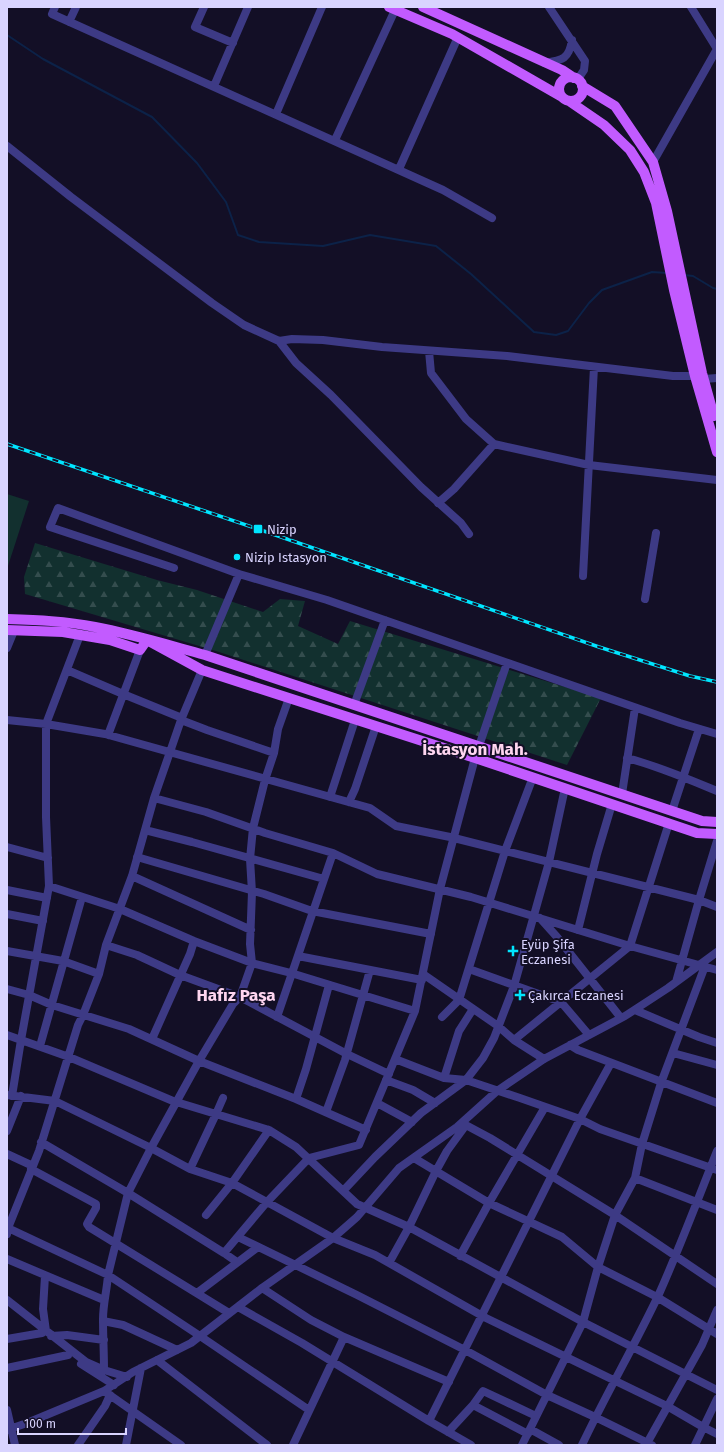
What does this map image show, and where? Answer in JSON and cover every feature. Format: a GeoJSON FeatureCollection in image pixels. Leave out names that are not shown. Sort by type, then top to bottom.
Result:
{"type":"FeatureCollection","features":[{"type":"Feature","properties":{"kind":"main road"},"geometry":{"type":"LineString","coordinates":[[423,7],[545,62],[578,81],[615,106],[653,162],[666,211],[671,252]]}},
{"type":"Feature","properties":{"kind":"main road"},"geometry":{"type":"LineString","coordinates":[[392,8],[458,37],[566,99],[604,125],[630,150],[644,172],[656,203],[671,252],[717,452]]}},
{"type":"Feature","properties":{"kind":"main road"},"geometry":{"type":"LineString","coordinates":[[567,78],[578,81],[582,94],[580,97],[573,101],[566,99],[560,90],[561,83],[567,78]]}},
{"type":"Feature","properties":{"kind":"main road"},"geometry":{"type":"LineString","coordinates":[[700,378],[717,428]]}},
{"type":"Feature","properties":{"kind":"main road"},"geometry":{"type":"LineString","coordinates":[[7,619],[48,620],[94,626],[140,637],[205,656],[702,821],[717,822]]}},
{"type":"Feature","properties":{"kind":"main road"},"geometry":{"type":"LineString","coordinates":[[10,630],[63,632],[110,640],[140,650],[147,640],[202,670],[533,777],[697,833],[717,834]]}},
{"type":"Feature","properties":{"kind":"street"},"geometry":{"type":"LineString","coordinates":[[55,7],[52,14],[398,169],[443,190],[492,218]]}},
{"type":"Feature","properties":{"kind":"street"},"geometry":{"type":"LineString","coordinates":[[69,22],[76,7]]}},
{"type":"Feature","properties":{"kind":"street"},"geometry":{"type":"LineString","coordinates":[[204,7],[195,27],[233,42]]}},
{"type":"Feature","properties":{"kind":"street"},"geometry":{"type":"LineString","coordinates":[[214,86],[248,7]]}},
{"type":"Feature","properties":{"kind":"street"},"geometry":{"type":"LineString","coordinates":[[276,114],[322,7]]}},
{"type":"Feature","properties":{"kind":"street"},"geometry":{"type":"LineString","coordinates":[[549,7],[585,61],[584,70],[578,81]]}},
{"type":"Feature","properties":{"kind":"street"},"geometry":{"type":"LineString","coordinates":[[653,162],[717,49],[691,7]]}},
{"type":"Feature","properties":{"kind":"street"},"geometry":{"type":"LineString","coordinates":[[335,140],[392,8]]}},
{"type":"Feature","properties":{"kind":"street"},"geometry":{"type":"LineString","coordinates":[[398,169],[458,37]]}},
{"type":"Feature","properties":{"kind":"street"},"geometry":{"type":"LineString","coordinates":[[545,62],[559,61],[565,57],[570,52],[572,40]]}},
{"type":"Feature","properties":{"kind":"street"},"geometry":{"type":"LineString","coordinates":[[7,146],[71,197],[244,325],[279,341],[296,363],[331,395],[438,503],[461,523],[469,534]]}},
{"type":"Feature","properties":{"kind":"street"},"geometry":{"type":"LineString","coordinates":[[279,341],[292,339],[323,340],[429,351],[507,356],[673,376],[717,378]]}},
{"type":"Feature","properties":{"kind":"street"},"geometry":{"type":"LineString","coordinates":[[429,351],[431,373],[466,419],[494,444],[589,464],[717,480]]}},
{"type":"Feature","properties":{"kind":"street"},"geometry":{"type":"LineString","coordinates":[[583,576],[594,367]]}},
{"type":"Feature","properties":{"kind":"street"},"geometry":{"type":"LineString","coordinates":[[438,503],[454,489],[494,444]]}},
{"type":"Feature","properties":{"kind":"street"},"geometry":{"type":"LineString","coordinates":[[174,568],[50,527],[58,508],[239,574],[327,600],[635,708],[717,734]]}},
{"type":"Feature","properties":{"kind":"street"},"geometry":{"type":"LineString","coordinates":[[645,599],[656,532]]}},
{"type":"Feature","properties":{"kind":"street"},"geometry":{"type":"LineString","coordinates":[[205,656],[239,574]]}},
{"type":"Feature","properties":{"kind":"street"},"geometry":{"type":"LineString","coordinates":[[354,705],[384,620]]}},
{"type":"Feature","properties":{"kind":"street"},"geometry":{"type":"LineString","coordinates":[[7,648],[10,630]]}},
{"type":"Feature","properties":{"kind":"street"},"geometry":{"type":"LineString","coordinates":[[80,635],[46,724],[46,817],[49,886],[10,1095],[55,1101],[151,1148],[190,1169],[232,1183],[333,1238],[375,1255],[482,1316],[667,1406],[703,1428],[717,1434]]}},
{"type":"Feature","properties":{"kind":"street"},"geometry":{"type":"LineString","coordinates":[[108,735],[140,650]]}},
{"type":"Feature","properties":{"kind":"street"},"geometry":{"type":"LineString","coordinates":[[224,1253],[267,1202],[309,1158],[359,1145],[415,1011],[440,890],[455,839],[475,758],[507,663]]}},
{"type":"Feature","properties":{"kind":"street"},"geometry":{"type":"LineString","coordinates":[[67,670],[207,730],[274,753]]}},
{"type":"Feature","properties":{"kind":"street"},"geometry":{"type":"LineString","coordinates":[[202,670],[182,719],[154,798],[132,876],[106,945],[99,974],[78,1025],[39,1151],[7,1231],[108,1275],[309,1410]]}},
{"type":"Feature","properties":{"kind":"street"},"geometry":{"type":"LineString","coordinates":[[104,1370],[104,1300],[115,1243],[128,1193],[199,1061],[233,1004],[240,997],[252,963],[250,944],[252,892],[250,859],[253,828],[265,780],[274,753],[278,729],[289,698]]}},
{"type":"Feature","properties":{"kind":"street"},"geometry":{"type":"LineString","coordinates":[[622,794],[635,708]]}},
{"type":"Feature","properties":{"kind":"street"},"geometry":{"type":"LineString","coordinates":[[7,720],[46,724],[108,735],[265,780],[370,808],[396,826],[549,862],[699,900],[717,907]]}},
{"type":"Feature","properties":{"kind":"street"},"geometry":{"type":"LineString","coordinates":[[330,797],[355,720]]}},
{"type":"Feature","properties":{"kind":"street"},"geometry":{"type":"LineString","coordinates":[[349,802],[356,789],[376,726]]}},
{"type":"Feature","properties":{"kind":"street"},"geometry":{"type":"LineString","coordinates":[[672,811],[682,776],[699,728]]}},
{"type":"Feature","properties":{"kind":"street"},"geometry":{"type":"LineString","coordinates":[[627,758],[682,776],[717,792]]}},
{"type":"Feature","properties":{"kind":"street"},"geometry":{"type":"LineString","coordinates":[[442,1017],[459,1000],[505,851],[533,777]]}},
{"type":"Feature","properties":{"kind":"street"},"geometry":{"type":"LineString","coordinates":[[343,1192],[375,1157],[412,1122],[466,1080],[483,1058],[514,986],[536,917],[565,788]]}},
{"type":"Feature","properties":{"kind":"street"},"geometry":{"type":"LineString","coordinates":[[154,798],[206,812],[333,853],[377,874],[489,902],[630,946],[717,970]]}},
{"type":"Feature","properties":{"kind":"street"},"geometry":{"type":"LineString","coordinates":[[578,930],[597,854],[612,804]]}},
{"type":"Feature","properties":{"kind":"street"},"geometry":{"type":"LineString","coordinates":[[514,1040],[630,946],[669,823]]}},
{"type":"Feature","properties":{"kind":"street"},"geometry":{"type":"LineString","coordinates":[[145,830],[324,879]]}},
{"type":"Feature","properties":{"kind":"street"},"geometry":{"type":"LineString","coordinates":[[676,982],[681,960],[717,841]]}},
{"type":"Feature","properties":{"kind":"street"},"geometry":{"type":"LineString","coordinates":[[7,847],[48,858]]}},
{"type":"Feature","properties":{"kind":"street"},"geometry":{"type":"LineString","coordinates":[[277,1017],[333,853]]}},
{"type":"Feature","properties":{"kind":"street"},"geometry":{"type":"LineString","coordinates":[[137,857],[252,892],[264,894],[312,911],[431,934]]}},
{"type":"Feature","properties":{"kind":"street"},"geometry":{"type":"LineString","coordinates":[[132,876],[251,930]]}},
{"type":"Feature","properties":{"kind":"street"},"geometry":{"type":"LineString","coordinates":[[49,886],[120,909],[194,941],[252,963],[329,984],[415,1011]]}},
{"type":"Feature","properties":{"kind":"street"},"geometry":{"type":"LineString","coordinates":[[7,890],[47,898]]}},
{"type":"Feature","properties":{"kind":"street"},"geometry":{"type":"LineString","coordinates":[[40,1046],[82,897]]}},
{"type":"Feature","properties":{"kind":"street"},"geometry":{"type":"LineString","coordinates":[[7,914],[43,921]]}},
{"type":"Feature","properties":{"kind":"street"},"geometry":{"type":"LineString","coordinates":[[536,917],[556,937],[621,1018]]}},
{"type":"Feature","properties":{"kind":"street"},"geometry":{"type":"LineString","coordinates":[[152,1039],[190,954],[194,941]]}},
{"type":"Feature","properties":{"kind":"street"},"geometry":{"type":"LineString","coordinates":[[106,945],[137,955],[180,975],[240,997],[435,1103]]}},
{"type":"Feature","properties":{"kind":"street"},"geometry":{"type":"LineString","coordinates":[[7,951],[63,961],[99,974]]}},
{"type":"Feature","properties":{"kind":"street"},"geometry":{"type":"LineString","coordinates":[[9,1429],[107,1393],[114,1385],[141,1368],[191,1343],[262,1288],[333,1238],[357,1217],[399,1168],[464,1124],[497,1091],[544,1059],[589,1036],[634,1010],[702,965],[717,952]]}},
{"type":"Feature","properties":{"kind":"street"},"geometry":{"type":"LineString","coordinates":[[298,956],[370,970],[422,977],[473,1009],[498,1026],[514,1040],[544,1059]]}},
{"type":"Feature","properties":{"kind":"street"},"geometry":{"type":"LineString","coordinates":[[522,1445],[583,1322],[598,1267],[615,1215],[635,1178],[642,1144],[661,1082],[681,1030],[702,965]]}},
{"type":"Feature","properties":{"kind":"street"},"geometry":{"type":"LineString","coordinates":[[469,969],[561,1002],[589,1036]]}},
{"type":"Feature","properties":{"kind":"street"},"geometry":{"type":"LineString","coordinates":[[326,1112],[347,1054],[370,970]]}},
{"type":"Feature","properties":{"kind":"street"},"geometry":{"type":"LineString","coordinates":[[296,1100],[329,984]]}},
{"type":"Feature","properties":{"kind":"street"},"geometry":{"type":"LineString","coordinates":[[7,989],[29,995],[83,1016],[129,1029],[199,1061],[326,1112],[366,1130]]}},
{"type":"Feature","properties":{"kind":"street"},"geometry":{"type":"LineString","coordinates":[[444,1078],[459,1031],[473,1009]]}},
{"type":"Feature","properties":{"kind":"street"},"geometry":{"type":"LineString","coordinates":[[634,1010],[681,1030],[717,1043]]}},
{"type":"Feature","properties":{"kind":"street"},"geometry":{"type":"LineString","coordinates":[[7,1035],[69,1057],[173,1101],[178,1101],[269,1130],[296,1147],[357,1204],[409,1227],[583,1322],[717,1390]]}},
{"type":"Feature","properties":{"kind":"street"},"geometry":{"type":"LineString","coordinates":[[570,1045],[578,1050],[717,1103]]}},
{"type":"Feature","properties":{"kind":"street"},"geometry":{"type":"LineString","coordinates":[[672,1053],[717,1065]]}},
{"type":"Feature","properties":{"kind":"street"},"geometry":{"type":"LineString","coordinates":[[395,1059],[444,1078],[466,1080],[546,1107],[580,1119],[600,1129],[714,1169]]}},
{"type":"Feature","properties":{"kind":"street"},"geometry":{"type":"LineString","coordinates":[[429,1421],[551,1176],[611,1063]]}},
{"type":"Feature","properties":{"kind":"street"},"geometry":{"type":"LineString","coordinates":[[7,1131],[21,1096]]}},
{"type":"Feature","properties":{"kind":"street"},"geometry":{"type":"LineString","coordinates":[[190,1169],[222,1098]]}},
{"type":"Feature","properties":{"kind":"street"},"geometry":{"type":"LineString","coordinates":[[377,1103],[412,1122]]}},
{"type":"Feature","properties":{"kind":"street"},"geometry":{"type":"LineString","coordinates":[[460,1256],[489,1203],[546,1107]]}},
{"type":"Feature","properties":{"kind":"street"},"geometry":{"type":"LineString","coordinates":[[464,1124],[518,1155],[615,1215],[717,1284]]}},
{"type":"Feature","properties":{"kind":"street"},"geometry":{"type":"LineString","coordinates":[[389,1263],[409,1227],[436,1171],[464,1124]]}},
{"type":"Feature","properties":{"kind":"street"},"geometry":{"type":"LineString","coordinates":[[206,1215],[232,1183],[269,1130]]}},
{"type":"Feature","properties":{"kind":"street"},"geometry":{"type":"LineString","coordinates":[[41,1142],[128,1193],[237,1262]]}},
{"type":"Feature","properties":{"kind":"street"},"geometry":{"type":"LineString","coordinates":[[582,1445],[657,1297],[714,1169],[717,1151]]}},
{"type":"Feature","properties":{"kind":"street"},"geometry":{"type":"LineString","coordinates":[[7,1154],[96,1204],[96,1208],[87,1224],[89,1227],[229,1313]]}},
{"type":"Feature","properties":{"kind":"street"},"geometry":{"type":"LineString","coordinates":[[414,1158],[489,1203],[562,1237],[598,1267],[657,1297],[717,1334]]}},
{"type":"Feature","properties":{"kind":"street"},"geometry":{"type":"LineString","coordinates":[[635,1178],[717,1210]]}},
{"type":"Feature","properties":{"kind":"street"},"geometry":{"type":"LineString","coordinates":[[238,1237],[357,1295],[465,1350],[547,1395],[648,1444],[667,1406],[702,1346],[717,1310]]}},
{"type":"Feature","properties":{"kind":"street"},"geometry":{"type":"LineString","coordinates":[[198,1293],[258,1247]]}},
{"type":"Feature","properties":{"kind":"street"},"geometry":{"type":"LineString","coordinates":[[7,1259],[104,1300]]}},
{"type":"Feature","properties":{"kind":"street"},"geometry":{"type":"LineString","coordinates":[[45,1276],[43,1309],[46,1333]]}},
{"type":"Feature","properties":{"kind":"street"},"geometry":{"type":"LineString","coordinates":[[262,1288],[311,1320],[344,1337],[449,1382]]}},
{"type":"Feature","properties":{"kind":"street"},"geometry":{"type":"LineString","coordinates":[[7,1300],[46,1333],[68,1355],[114,1385]]}},
{"type":"Feature","properties":{"kind":"street"},"geometry":{"type":"LineString","coordinates":[[7,1306],[86,1362],[126,1377]]}},
{"type":"Feature","properties":{"kind":"street"},"geometry":{"type":"LineString","coordinates":[[238,1307],[302,1343],[429,1421],[472,1445]]}},
{"type":"Feature","properties":{"kind":"street"},"geometry":{"type":"LineString","coordinates":[[103,1321],[123,1324],[178,1350]]}},
{"type":"Feature","properties":{"kind":"street"},"geometry":{"type":"LineString","coordinates":[[7,1339],[46,1333],[104,1340]]}},
{"type":"Feature","properties":{"kind":"street"},"geometry":{"type":"LineString","coordinates":[[293,1445],[344,1337]]}},
{"type":"Feature","properties":{"kind":"street"},"geometry":{"type":"LineString","coordinates":[[7,1368],[68,1355]]}},
{"type":"Feature","properties":{"kind":"street"},"geometry":{"type":"LineString","coordinates":[[157,1360],[264,1444]]}},
{"type":"Feature","properties":{"kind":"street"},"geometry":{"type":"LineString","coordinates":[[126,1445],[141,1368]]}},
{"type":"Feature","properties":{"kind":"street"},"geometry":{"type":"LineString","coordinates":[[448,1432],[483,1392],[536,1416]]}},
{"type":"Feature","properties":{"kind":"street"},"geometry":{"type":"LineString","coordinates":[[107,1393],[181,1445]]}},
{"type":"Feature","properties":{"kind":"street"},"geometry":{"type":"LineString","coordinates":[[78,1445],[105,1406],[107,1393]]}},
{"type":"Feature","properties":{"kind":"street"},"geometry":{"type":"LineString","coordinates":[[695,1445],[717,1399]]}},
{"type":"Feature","properties":{"kind":"street"},"geometry":{"type":"LineString","coordinates":[[472,1405],[559,1445]]}},
{"type":"Feature","properties":{"kind":"street"},"geometry":{"type":"LineString","coordinates":[[7,1410],[9,1429],[15,1445]]}},
{"type":"Feature","properties":{"kind":"green space"},"geometry":{"type":"Polygon","coordinates":[[[7,494],[29,501],[7,569],[7,494]]]}},
{"type":"Feature","properties":{"kind":"green space"},"geometry":{"type":"Polygon","coordinates":[[[35,543],[157,580],[197,590],[263,612],[280,599],[305,601],[298,626],[338,644],[350,621],[601,698],[567,765],[216,651],[25,594],[24,577],[35,543]]]}},
{"type":"Feature","properties":{"kind":"waterway"},"geometry":{"type":"LineString","coordinates":[[7,35],[43,59],[152,117],[197,163],[226,202],[238,235],[259,242],[323,246],[370,235],[436,246],[471,274],[534,332],[556,335],[568,331],[589,303],[602,290],[652,272],[667,273]]}},
{"type":"Feature","properties":{"kind":"waterway"},"geometry":{"type":"LineString","coordinates":[[684,275],[693,276],[717,289]]}},
{"type":"Feature","properties":{"kind":"railway"},"geometry":{"type":"LineString","coordinates":[[7,444],[599,647],[690,676],[717,682]]}},
{"type":"Feature","properties":{"kind":"place","name":"Nizip"},"geometry":{"type":"Point","coordinates":[258,529]}},
{"type":"Feature","properties":{"kind":"place","name":"Nizip Istasyon"},"geometry":{"type":"Point","coordinates":[237,557]}},
{"type":"Feature","properties":{"kind":"place","name":"Eyüp Şifa Eczanesi"},"geometry":{"type":"Point","coordinates":[513,951]}},
{"type":"Feature","properties":{"kind":"place","name":"Çakırca Eczanesi"},"geometry":{"type":"Point","coordinates":[520,995]}},
{"type":"Feature","properties":{"kind":"district","name":"İstasyon Mah."},"geometry":{"type":"Point","coordinates":[475,749]}},
{"type":"Feature","properties":{"kind":"district","name":"Hafız Paşa"},"geometry":{"type":"Point","coordinates":[236,995]}}]}
